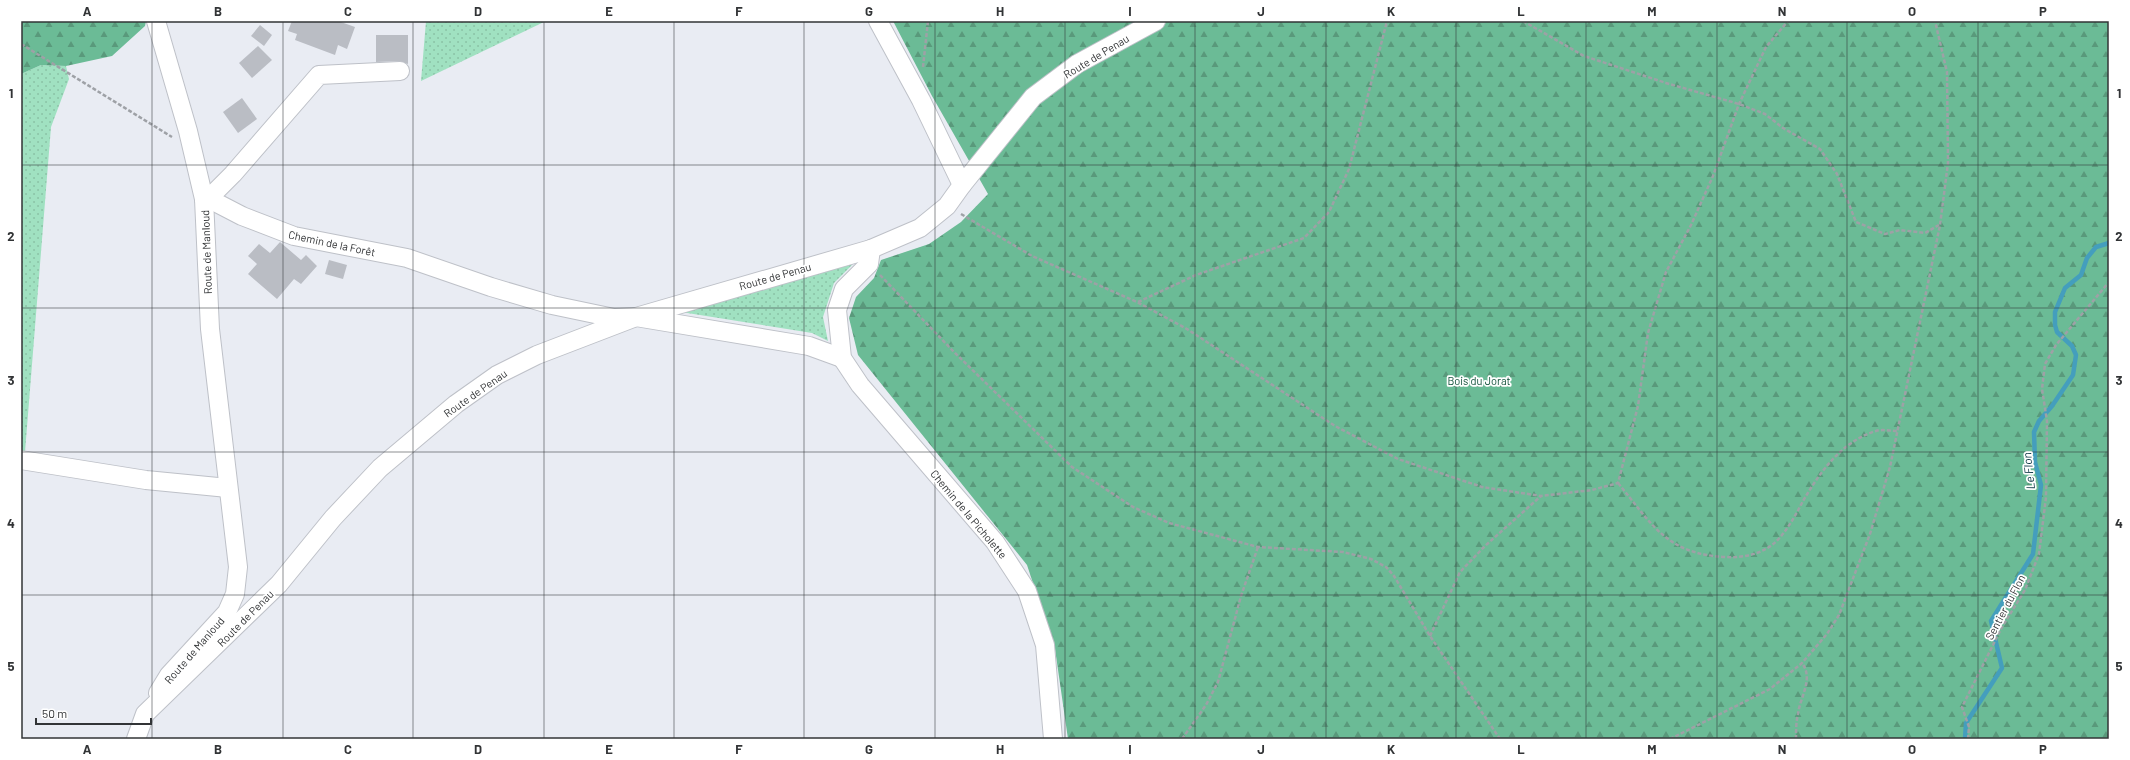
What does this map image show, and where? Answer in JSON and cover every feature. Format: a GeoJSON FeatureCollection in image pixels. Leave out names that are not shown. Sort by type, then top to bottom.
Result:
{"type":"FeatureCollection","features":[{"type":"Feature","properties":{"kind":"street","name":"Route de Manloud"},"geometry":{"type":"LineString","coordinates":[[145,714],[169,675],[223,618],[232,603],[238,579],[238,567],[210,329],[204,200],[193,150],[156,21]]}},
{"type":"Feature","properties":{"kind":"street"},"geometry":{"type":"LineString","coordinates":[[878,21],[921,100],[962,185]]}},
{"type":"Feature","properties":{"kind":"street","name":"Route de Penau"},"geometry":{"type":"LineString","coordinates":[[136,739],[145,714],[279,584],[333,518],[380,468],[456,404],[497,375],[536,355],[636,317],[870,256],[920,228],[947,206],[962,185],[1034,97],[1077,64],[1156,21]]}},
{"type":"Feature","properties":{"kind":"street"},"geometry":{"type":"LineString","coordinates":[[204,200],[215,192],[233,174],[319,76],[400,71]]}},
{"type":"Feature","properties":{"kind":"street","name":"Chemin de la Forêt"},"geometry":{"type":"LineString","coordinates":[[204,200],[215,202],[242,216],[294,236],[407,258],[552,305],[614,318],[636,317]]}},
{"type":"Feature","properties":{"kind":"street"},"geometry":{"type":"LineString","coordinates":[[636,317],[795,343],[809,346],[842,358],[837,317],[838,303],[844,289],[870,256]]}},
{"type":"Feature","properties":{"kind":"street","name":"Chemin de la Picholette"},"geometry":{"type":"LineString","coordinates":[[842,358],[860,385],[995,542],[1027,591],[1045,645],[1053,739]]}},
{"type":"Feature","properties":{"kind":"street"},"geometry":{"type":"LineString","coordinates":[[21,460],[146,480],[228,488]]}},
{"type":"Feature","properties":{"kind":"path"},"geometry":{"type":"LineString","coordinates":[[923,69],[928,21]]}},
{"type":"Feature","properties":{"kind":"path"},"geometry":{"type":"LineString","coordinates":[[1137,302],[1196,275],[1304,238],[1329,212],[1349,169],[1387,21]]}},
{"type":"Feature","properties":{"kind":"path"},"geometry":{"type":"LineString","coordinates":[[1523,21],[1584,56],[1666,83],[1739,104],[1765,114],[1783,128],[1820,148],[1837,174],[1856,222],[1885,234],[1900,230],[1925,234],[1940,225]]}},
{"type":"Feature","properties":{"kind":"path"},"geometry":{"type":"LineString","coordinates":[[1618,483],[1638,406],[1648,333],[1666,272],[1691,225],[1713,176],[1739,104],[1766,47],[1788,21]]}},
{"type":"Feature","properties":{"kind":"path"},"geometry":{"type":"LineString","coordinates":[[1670,739],[1770,688],[1802,663],[1827,634],[1839,615],[1870,534],[1890,467],[1940,225],[1948,162],[1947,72],[1935,21]]}},
{"type":"Feature","properties":{"kind":"path"},"geometry":{"type":"LineString","coordinates":[[21,44],[193,150]]}},
{"type":"Feature","properties":{"kind":"path"},"geometry":{"type":"LineString","coordinates":[[947,206],[1032,256],[1137,302],[1187,328],[1335,426],[1398,459],[1482,487],[1541,496],[1592,490],[1618,483]]}},
{"type":"Feature","properties":{"kind":"path"},"geometry":{"type":"LineString","coordinates":[[870,256],[953,351],[1072,467],[1133,507],[1162,520],[1258,548],[1343,552],[1371,559],[1386,567],[1394,576],[1430,636],[1500,739]]}},
{"type":"Feature","properties":{"kind":"path","name":"Sentier du Flon"},"geometry":{"type":"LineString","coordinates":[[1968,739],[1969,727],[1962,707],[2002,627],[2025,590],[2039,554],[2046,497],[2047,421],[2042,389],[2045,364],[2056,345],[2070,327],[2109,282]]}},
{"type":"Feature","properties":{"kind":"path"},"geometry":{"type":"LineString","coordinates":[[1618,483],[1664,538],[1684,549],[1709,556],[1736,557],[1758,553],[1773,545],[1793,520],[1811,488],[1833,457],[1858,439],[1877,431],[1897,431]]}},
{"type":"Feature","properties":{"kind":"path"},"geometry":{"type":"LineString","coordinates":[[1430,636],[1460,572],[1485,546],[1541,496]]}},
{"type":"Feature","properties":{"kind":"path"},"geometry":{"type":"LineString","coordinates":[[1182,739],[1206,706],[1218,682],[1241,596],[1258,548]]}},
{"type":"Feature","properties":{"kind":"path"},"geometry":{"type":"LineString","coordinates":[[1796,739],[1798,713],[1807,683],[1806,668],[1802,663]]}},
{"type":"Feature","properties":{"kind":"green space"},"geometry":{"type":"Polygon","coordinates":[[[21,21],[146,21],[145,26],[112,56],[66,66],[41,65],[21,74],[21,21]]]}},
{"type":"Feature","properties":{"kind":"green space"},"geometry":{"type":"Polygon","coordinates":[[[426,21],[546,21],[421,81],[426,21]]]}},
{"type":"Feature","properties":{"kind":"green space","name":"Bois du Jorat"},"geometry":{"type":"Polygon","coordinates":[[[893,21],[2109,21],[2109,739],[1068,739],[1055,649],[1027,565],[858,355],[849,318],[856,297],[874,278],[881,260],[929,244],[961,222],[988,194],[932,96],[893,21]]]}},
{"type":"Feature","properties":{"kind":"green space"},"geometry":{"type":"Polygon","coordinates":[[[41,65],[66,66],[69,79],[51,127],[25,452],[21,452],[21,74],[41,65]]]}},
{"type":"Feature","properties":{"kind":"green space"},"geometry":{"type":"Polygon","coordinates":[[[853,264],[834,283],[823,317],[828,341],[812,333],[681,312],[853,264]]]}},
{"type":"Feature","properties":{"kind":"building"},"geometry":{"type":"Polygon","coordinates":[[[292,21],[338,21],[355,27],[347,49],[338,45],[335,55],[295,40],[297,34],[288,31],[292,21]]]}},
{"type":"Feature","properties":{"kind":"building"},"geometry":{"type":"Polygon","coordinates":[[[260,25],[272,35],[264,46],[251,36],[260,25]]]}},
{"type":"Feature","properties":{"kind":"building"},"geometry":{"type":"Polygon","coordinates":[[[376,35],[408,35],[408,64],[399,61],[376,62],[376,35]]]}},
{"type":"Feature","properties":{"kind":"building"},"geometry":{"type":"Polygon","coordinates":[[[258,46],[272,60],[252,78],[239,63],[258,46]]]}},
{"type":"Feature","properties":{"kind":"building"},"geometry":{"type":"Polygon","coordinates":[[[242,98],[257,119],[238,133],[223,112],[242,98]]]}},
{"type":"Feature","properties":{"kind":"building"},"geometry":{"type":"Polygon","coordinates":[[[280,242],[301,260],[306,255],[317,266],[301,284],[294,279],[277,299],[248,274],[257,264],[248,256],[259,244],[270,253],[280,242]]]}},
{"type":"Feature","properties":{"kind":"building"},"geometry":{"type":"Polygon","coordinates":[[[329,260],[347,265],[343,279],[325,274],[329,260]]]}},
{"type":"Feature","properties":{"kind":"waterway","name":"Le Flon"},"geometry":{"type":"LineString","coordinates":[[1965,739],[1966,723],[2002,668],[1991,621],[2033,554],[2041,485],[2035,462],[2034,432],[2039,421],[2052,406],[2073,375],[2076,355],[2072,346],[2057,332],[2055,325],[2055,312],[2065,288],[2081,275],[2087,258],[2096,247],[2109,243]]}}]}
